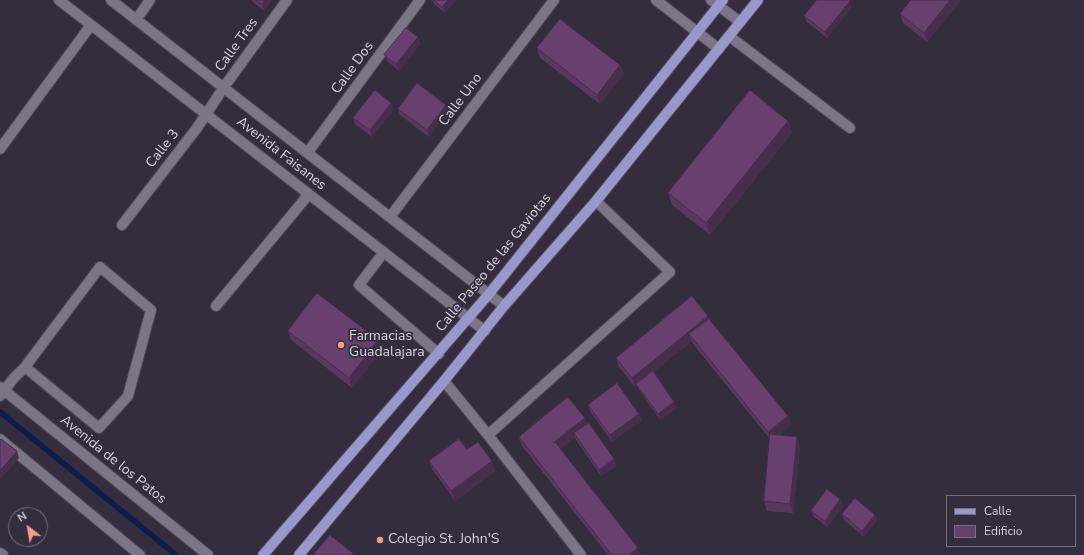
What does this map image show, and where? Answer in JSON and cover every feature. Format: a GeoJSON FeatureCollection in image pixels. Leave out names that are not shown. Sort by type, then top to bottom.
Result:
{"type":"FeatureCollection","features":[{"type":"Feature","properties":{"kind":"main road"},"geometry":{"type":"LineString","coordinates":[[299,555],[444,381],[504,306],[596,201],[758,0]]}},
{"type":"Feature","properties":{"kind":"main road","name":"Calle Paseo de las Gaviotas"},"geometry":{"type":"LineString","coordinates":[[263,555],[439,354],[489,294],[696,32],[717,2]]}},
{"type":"Feature","properties":{"kind":"street","name":"Avenida Faisanes"},"geometry":{"type":"LineString","coordinates":[[60,0],[485,331]]}},
{"type":"Feature","properties":{"kind":"street","name":"Avenida Faisanes"},"geometry":{"type":"LineString","coordinates":[[111,0],[504,306]]}},
{"type":"Feature","properties":{"kind":"street"},"geometry":{"type":"LineString","coordinates":[[136,20],[150,0]]}},
{"type":"Feature","properties":{"kind":"street","name":"Calle Tres"},"geometry":{"type":"LineString","coordinates":[[224,87],[287,0]]}},
{"type":"Feature","properties":{"kind":"street","name":"Calle Dos"},"geometry":{"type":"LineString","coordinates":[[308,152],[420,0]]}},
{"type":"Feature","properties":{"kind":"street","name":"Calle Uno"},"geometry":{"type":"LineString","coordinates":[[390,217],[554,0]]}},
{"type":"Feature","properties":{"kind":"street"},"geometry":{"type":"LineString","coordinates":[[656,0],[719,49]]}},
{"type":"Feature","properties":{"kind":"street"},"geometry":{"type":"LineString","coordinates":[[717,2],[740,22]]}},
{"type":"Feature","properties":{"kind":"street"},"geometry":{"type":"LineString","coordinates":[[0,149],[91,25]]}},
{"type":"Feature","properties":{"kind":"street"},"geometry":{"type":"LineString","coordinates":[[729,36],[850,128]]}},
{"type":"Feature","properties":{"kind":"street","name":"Calle 3"},"geometry":{"type":"LineString","coordinates":[[122,225],[207,115],[224,87]]}},
{"type":"Feature","properties":{"kind":"street"},"geometry":{"type":"LineString","coordinates":[[216,306],[309,194]]}},
{"type":"Feature","properties":{"kind":"street"},"geometry":{"type":"LineString","coordinates":[[488,435],[670,272],[596,201]]}},
{"type":"Feature","properties":{"kind":"street"},"geometry":{"type":"LineString","coordinates":[[384,252],[359,285],[439,354]]}},
{"type":"Feature","properties":{"kind":"street"},"geometry":{"type":"LineString","coordinates":[[1,391],[25,367],[100,267],[152,310],[128,396],[99,428],[25,367]]}},
{"type":"Feature","properties":{"kind":"street"},"geometry":{"type":"LineString","coordinates":[[444,381],[581,555]]}},
{"type":"Feature","properties":{"kind":"street","name":"Avenida de los Patos"},"geometry":{"type":"LineString","coordinates":[[1,391],[208,555]]}},
{"type":"Feature","properties":{"kind":"street"},"geometry":{"type":"LineString","coordinates":[[0,439],[140,555]]}},
{"type":"Feature","properties":{"kind":"building"},"geometry":{"type":"Polygon","coordinates":[[[256,0],[265,0],[262,4],[256,0]]]}},
{"type":"Feature","properties":{"kind":"building"},"geometry":{"type":"Polygon","coordinates":[[[434,0],[448,0],[442,7],[434,0]]]}},
{"type":"Feature","properties":{"kind":"building"},"geometry":{"type":"Polygon","coordinates":[[[817,0],[850,1],[825,32],[804,16],[817,0]]]}},
{"type":"Feature","properties":{"kind":"building"},"geometry":{"type":"Polygon","coordinates":[[[911,0],[950,0],[924,33],[900,14],[911,0]]]}},
{"type":"Feature","properties":{"kind":"building"},"geometry":{"type":"Polygon","coordinates":[[[560,19],[620,65],[597,95],[537,48],[560,19]]]}},
{"type":"Feature","properties":{"kind":"building"},"geometry":{"type":"Polygon","coordinates":[[[406,28],[418,37],[396,64],[384,55],[406,28]]]}},
{"type":"Feature","properties":{"kind":"building"},"geometry":{"type":"Polygon","coordinates":[[[417,83],[446,105],[427,130],[398,109],[417,83]]]}},
{"type":"Feature","properties":{"kind":"building"},"geometry":{"type":"Polygon","coordinates":[[[375,90],[391,103],[370,130],[353,118],[375,90]]]}},
{"type":"Feature","properties":{"kind":"building"},"geometry":{"type":"Polygon","coordinates":[[[750,90],[788,121],[706,223],[668,193],[750,90]]]}},
{"type":"Feature","properties":{"kind":"building"},"geometry":{"type":"Polygon","coordinates":[[[317,293],[378,340],[349,378],[288,331],[317,293]]]}},
{"type":"Feature","properties":{"kind":"building"},"geometry":{"type":"Polygon","coordinates":[[[692,296],[708,316],[632,378],[616,358],[692,296]]]}},
{"type":"Feature","properties":{"kind":"building"},"geometry":{"type":"Polygon","coordinates":[[[709,319],[788,416],[768,432],[689,334],[709,319]]]}},
{"type":"Feature","properties":{"kind":"building"},"geometry":{"type":"Polygon","coordinates":[[[653,371],[674,402],[658,414],[636,384],[653,371]]]}},
{"type":"Feature","properties":{"kind":"building"},"geometry":{"type":"Polygon","coordinates":[[[617,383],[639,414],[610,435],[588,405],[617,383]]]}},
{"type":"Feature","properties":{"kind":"building"},"geometry":{"type":"Polygon","coordinates":[[[568,397],[585,418],[553,443],[555,442],[638,548],[629,555],[612,555],[519,437],[568,397]]]}},
{"type":"Feature","properties":{"kind":"building"},"geometry":{"type":"Polygon","coordinates":[[[589,423],[614,459],[599,470],[574,433],[589,423]]]}},
{"type":"Feature","properties":{"kind":"building"},"geometry":{"type":"Polygon","coordinates":[[[770,434],[797,437],[790,504],[764,501],[770,434]]]}},
{"type":"Feature","properties":{"kind":"building"},"geometry":{"type":"Polygon","coordinates":[[[1,439],[17,451],[0,471],[0,440],[1,439]]]}},
{"type":"Feature","properties":{"kind":"building"},"geometry":{"type":"Polygon","coordinates":[[[459,439],[467,449],[478,442],[492,461],[451,491],[429,461],[459,439]]]}},
{"type":"Feature","properties":{"kind":"building"},"geometry":{"type":"Polygon","coordinates":[[[827,489],[840,499],[825,521],[811,511],[827,489]]]}},
{"type":"Feature","properties":{"kind":"building"},"geometry":{"type":"Polygon","coordinates":[[[855,498],[875,515],[862,531],[842,514],[855,498]]]}},
{"type":"Feature","properties":{"kind":"building"},"geometry":{"type":"Polygon","coordinates":[[[330,535],[355,555],[315,555],[314,554],[330,535]]]}},
{"type":"Feature","properties":{"kind":"waterway"},"geometry":{"type":"LineString","coordinates":[[0,412],[176,555]]}},
{"type":"Feature","properties":{"kind":"place","name":"Farmacias Guadalajara"},"geometry":{"type":"Point","coordinates":[341,345]}},
{"type":"Feature","properties":{"kind":"place","name":"Colegio St. John'S"},"geometry":{"type":"Point","coordinates":[380,540]}}]}
